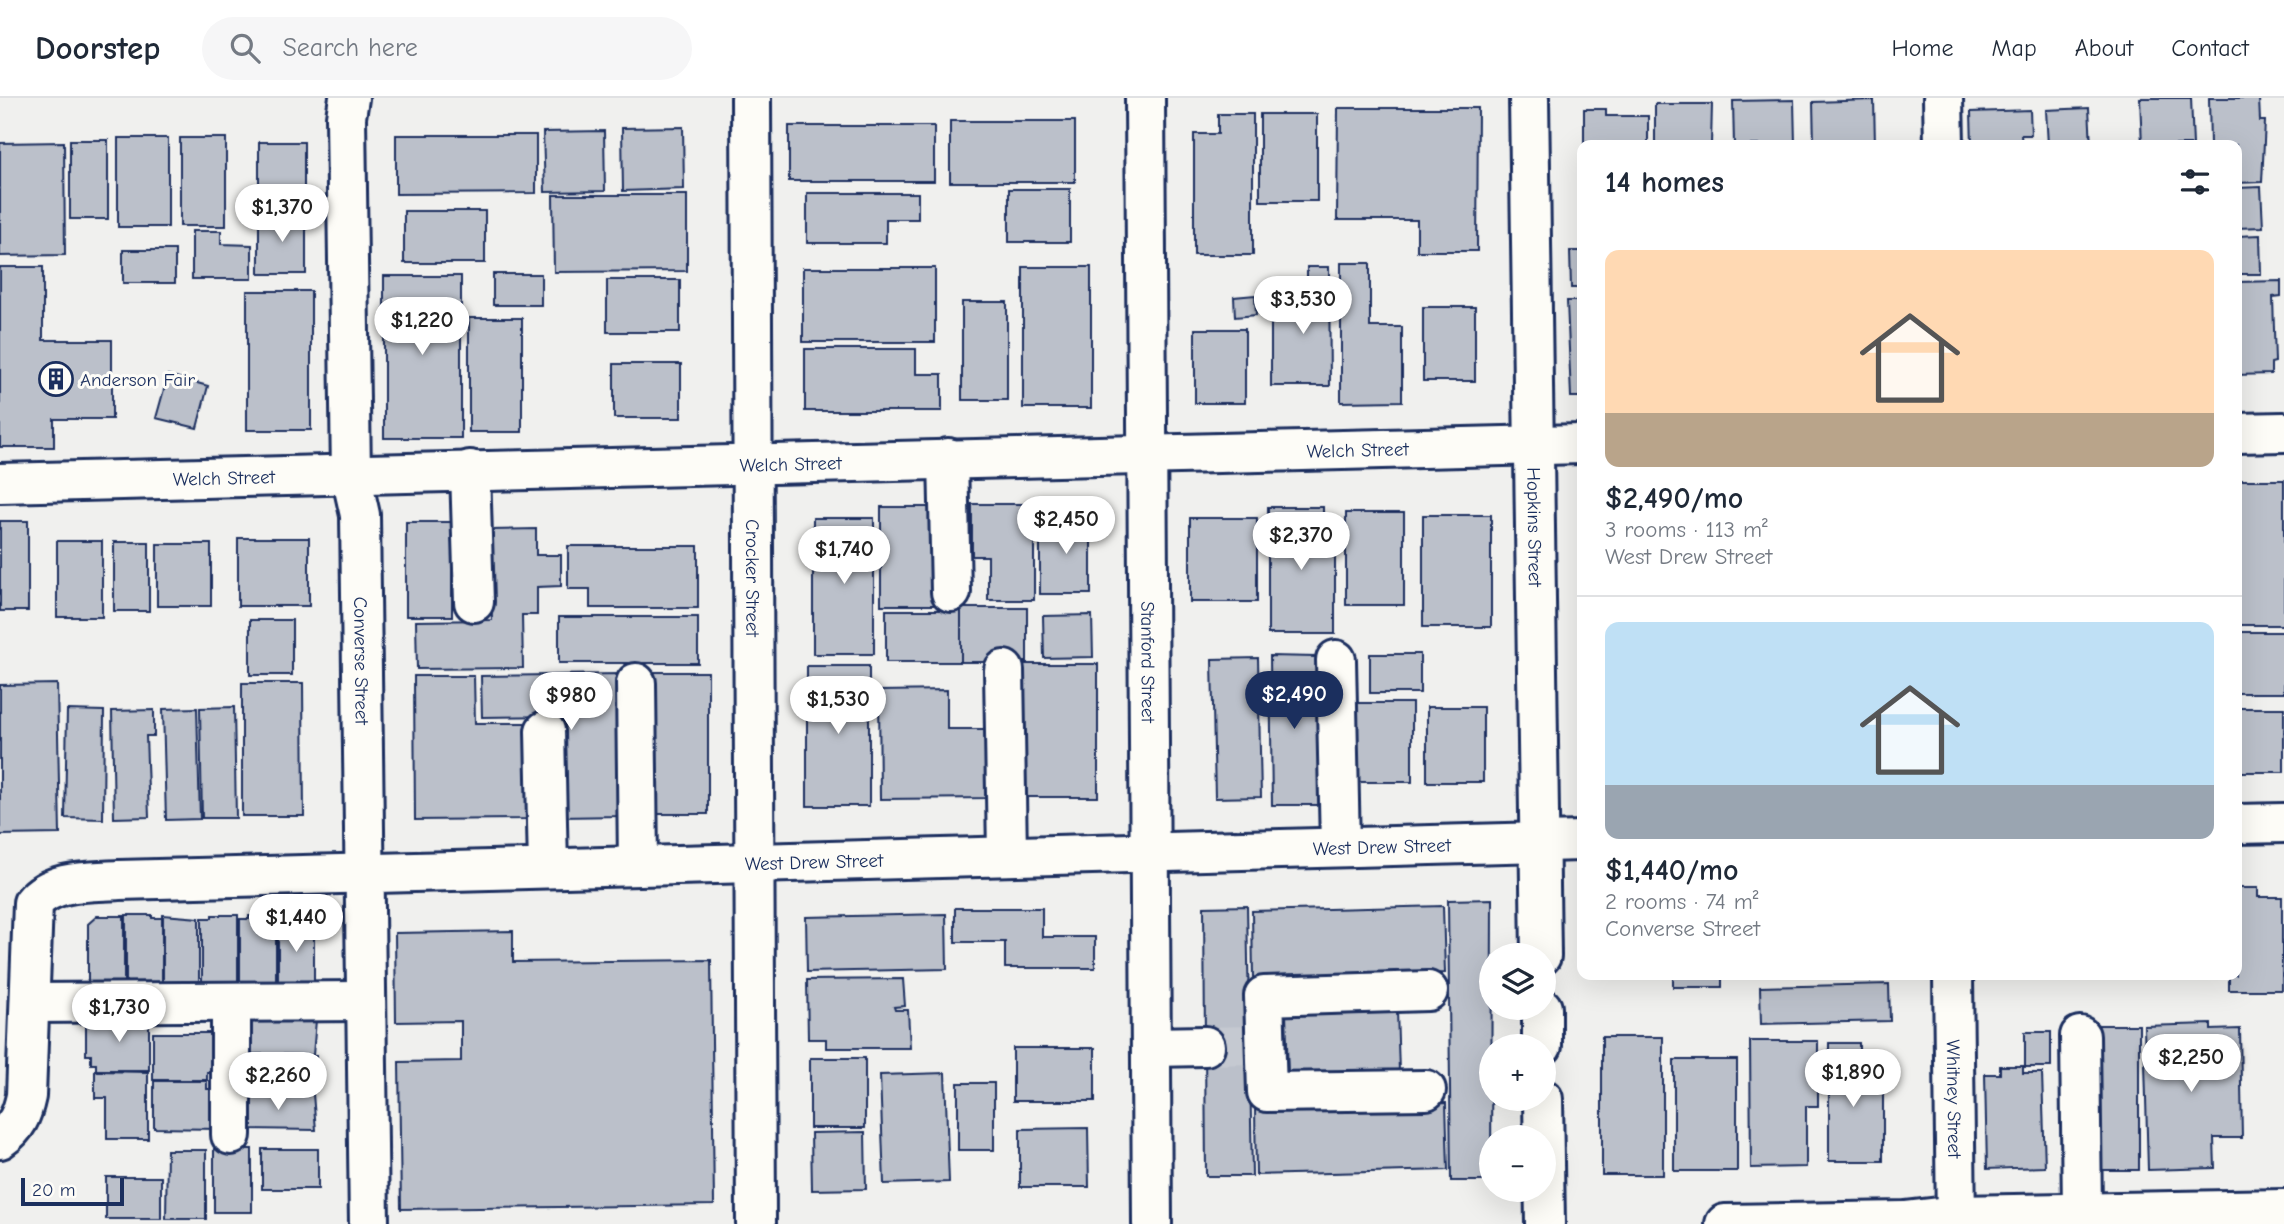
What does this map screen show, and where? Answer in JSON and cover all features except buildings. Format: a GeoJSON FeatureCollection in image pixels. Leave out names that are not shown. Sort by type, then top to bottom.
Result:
{"type":"FeatureCollection","features":[{"type":"Feature","properties":{"kind":"street","name":"Converse Street"},"geometry":{"type":"LineString","coordinates":[[349,98],[346,117],[352,475],[359,515],[369,1224]]}},
{"type":"Feature","properties":{"kind":"street","name":"Crocker Street"},"geometry":{"type":"LineString","coordinates":[[751,98],[756,1224]]}},
{"type":"Feature","properties":{"kind":"street","name":"Stanford Street"},"geometry":{"type":"LineString","coordinates":[[1145,98],[1152,1224]]}},
{"type":"Feature","properties":{"kind":"street","name":"Hopkins Street"},"geometry":{"type":"LineString","coordinates":[[1529,98],[1541,943]]}},
{"type":"Feature","properties":{"kind":"street"},"geometry":{"type":"LineString","coordinates":[[1943,98],[1944,140]]}},
{"type":"Feature","properties":{"kind":"street"},"geometry":{"type":"LineString","coordinates":[[2242,433],[2284,432]]}},
{"type":"Feature","properties":{"kind":"street","name":"Welch Street"},"geometry":{"type":"LineString","coordinates":[[0,483],[1577,444]]}},
{"type":"Feature","properties":{"kind":"street"},"geometry":{"type":"LineString","coordinates":[[948,458],[951,592]]}},
{"type":"Feature","properties":{"kind":"street"},"geometry":{"type":"LineString","coordinates":[[470,470],[474,602]]}},
{"type":"Feature","properties":{"kind":"street"},"geometry":{"type":"LineString","coordinates":[[1336,660],[1340,847]]}},
{"type":"Feature","properties":{"kind":"street"},"geometry":{"type":"LineString","coordinates":[[1004,670],[1007,855]]}},
{"type":"Feature","properties":{"kind":"street"},"geometry":{"type":"LineString","coordinates":[[636,682],[638,865]]}},
{"type":"Feature","properties":{"kind":"street"},"geometry":{"type":"LineString","coordinates":[[545,731],[548,868]]}},
{"type":"Feature","properties":{"kind":"street"},"geometry":{"type":"LineString","coordinates":[[2242,824],[2284,823]]}},
{"type":"Feature","properties":{"kind":"street","name":"West Drew Street"},"geometry":{"type":"LineString","coordinates":[[30,1003],[33,903],[49,889],[65,885],[119,880],[1577,841]]}},
{"type":"Feature","properties":{"kind":"street","name":"Whitney Street"},"geometry":{"type":"LineString","coordinates":[[1953,980],[1956,1219]]}},
{"type":"Feature","properties":{"kind":"street"},"geometry":{"type":"LineString","coordinates":[[1426,1090],[1267,1091],[1258,1045],[1264,996],[1428,991]]}},
{"type":"Feature","properties":{"kind":"street"},"geometry":{"type":"LineString","coordinates":[[0,1139],[12,1131],[22,1116],[27,1084],[30,1003],[366,1001]]}},
{"type":"Feature","properties":{"kind":"street"},"geometry":{"type":"LineString","coordinates":[[231,1002],[231,1135]]}},
{"type":"Feature","properties":{"kind":"street"},"geometry":{"type":"LineString","coordinates":[[2080,1036],[2082,1213]]}},
{"type":"Feature","properties":{"kind":"street"},"geometry":{"type":"LineString","coordinates":[[1151,1046],[1205,1046]]}},
{"type":"Feature","properties":{"kind":"street"},"geometry":{"type":"LineString","coordinates":[[1543,1111],[1545,1224]]}},
{"type":"Feature","properties":{"kind":"street"},"geometry":{"type":"LineString","coordinates":[[1726,1224],[2284,1209]]}},
{"type":"Feature","properties":{"kind":"tunnel"},"geometry":{"type":"LineString","coordinates":[[1205,1046],[1250,1045]]}},
{"type":"Feature","properties":{"kind":"place","name":"Anderson Fair"},"geometry":{"type":"Point","coordinates":[56,379]}}]}
